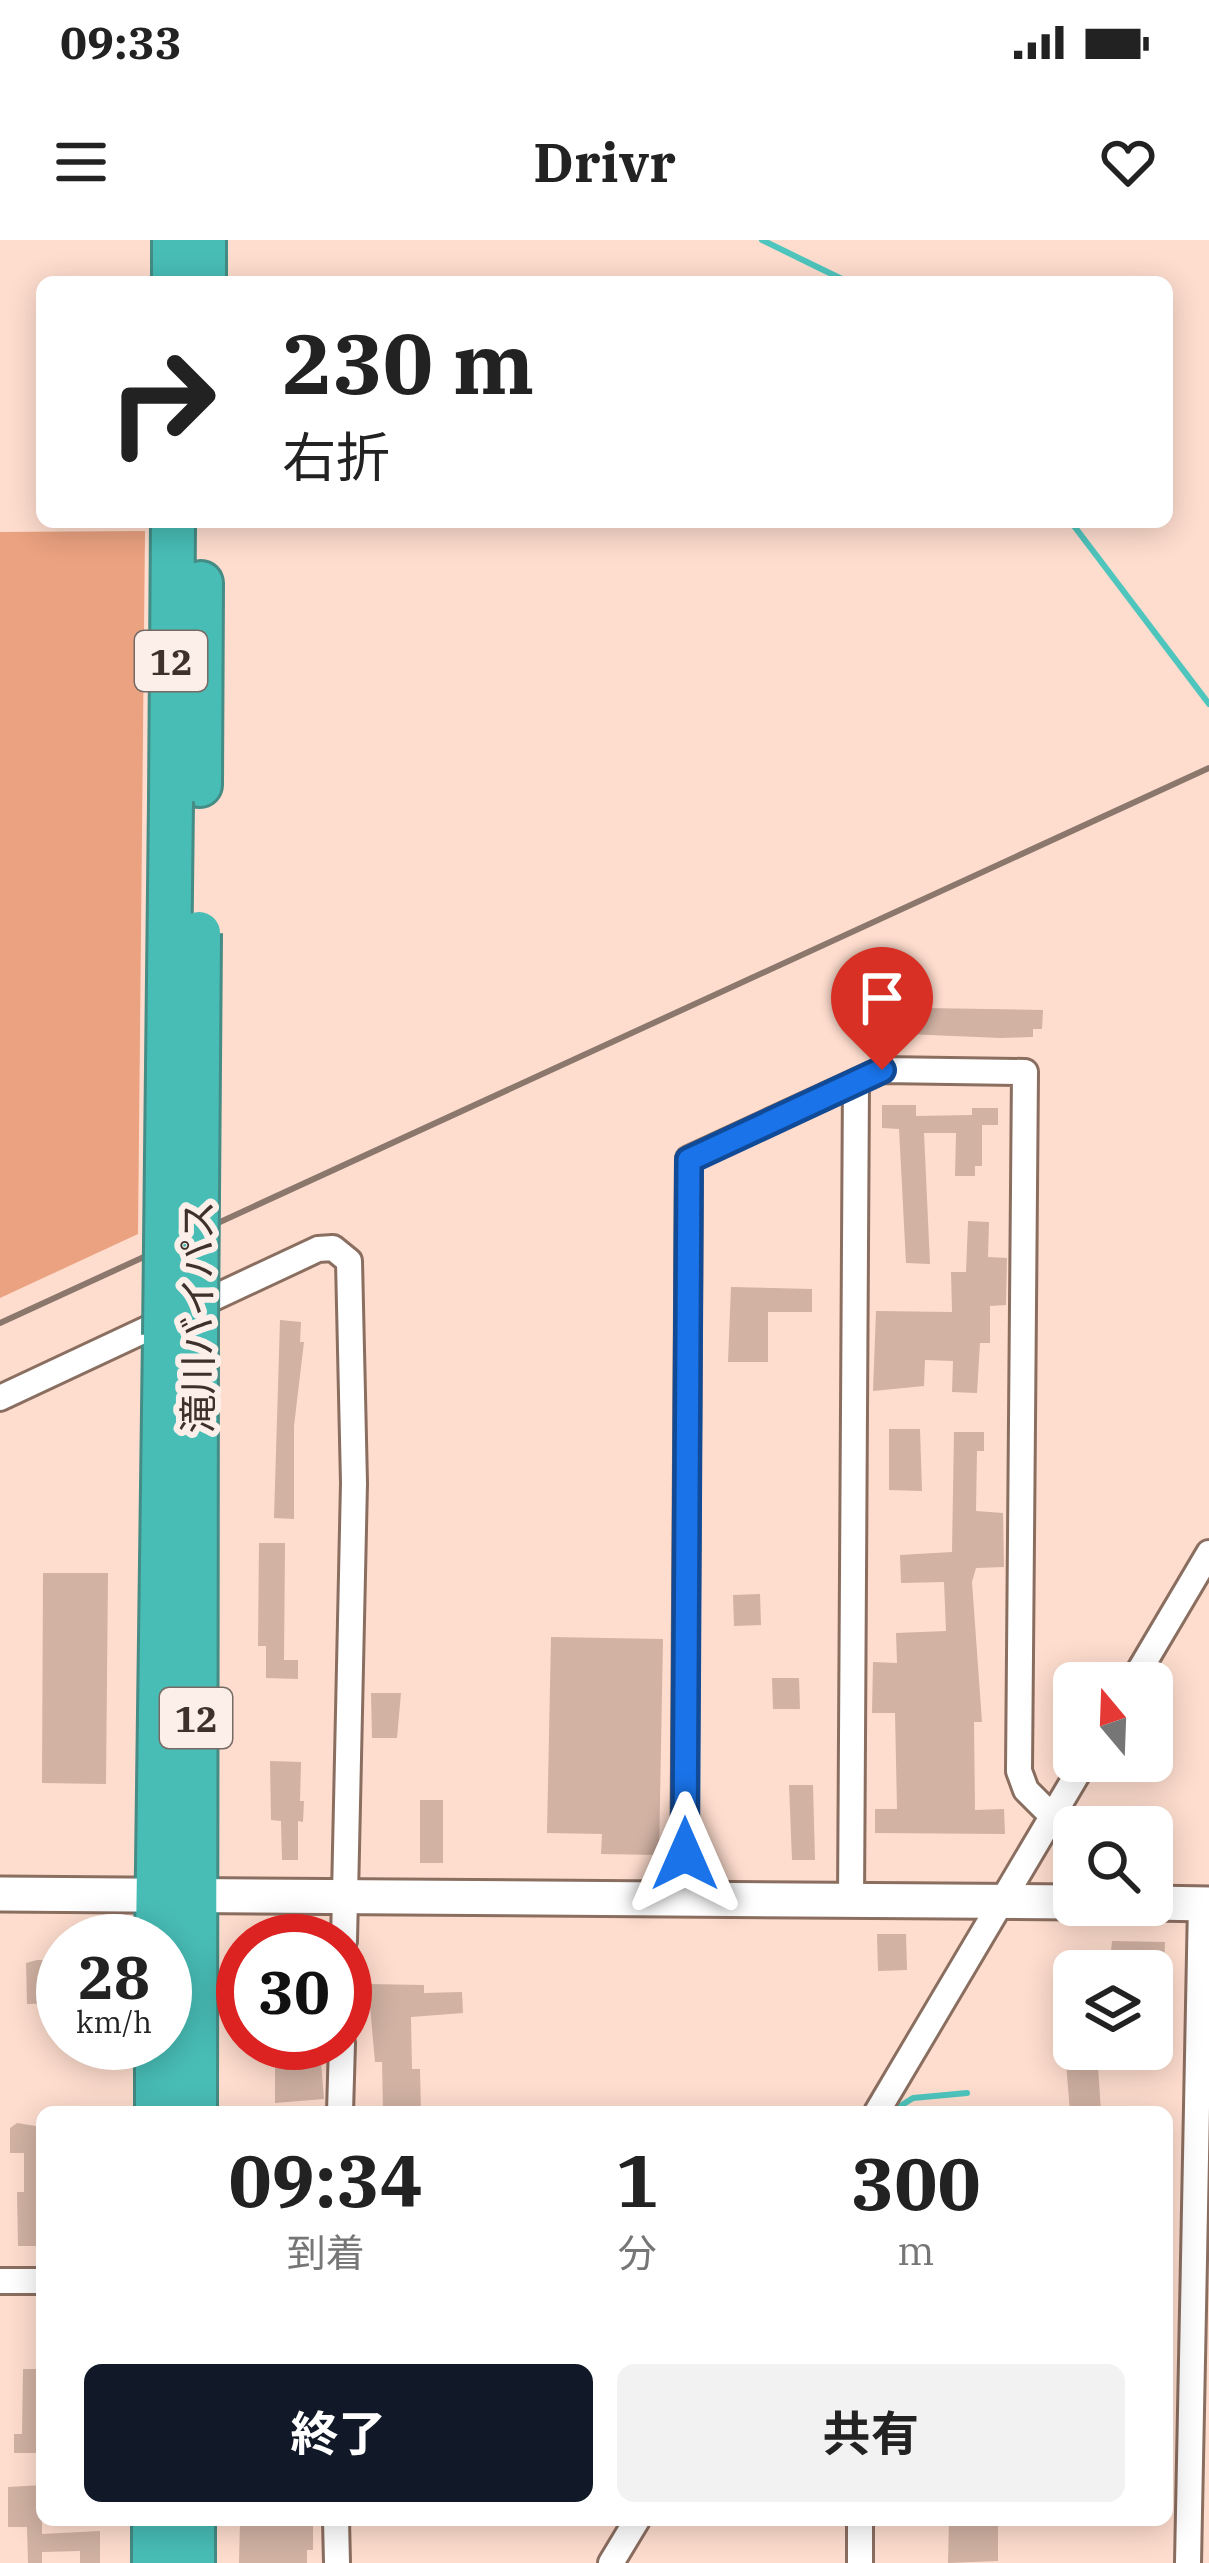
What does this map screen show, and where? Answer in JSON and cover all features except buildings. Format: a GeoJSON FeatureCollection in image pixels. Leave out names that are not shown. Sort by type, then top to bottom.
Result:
{"type":"FeatureCollection","features":[{"type":"Feature","properties":{"kind":"highway"},"geometry":{"type":"LineString","coordinates":[[174,240],[174,276]]}},
{"type":"Feature","properties":{"kind":"highway"},"geometry":{"type":"LineString","coordinates":[[204,240],[204,276]]}},
{"type":"Feature","properties":{"kind":"highway","name":"滝川バイパス"},"geometry":{"type":"LineString","coordinates":[[173,528],[185,800],[177,1895],[195,2106]]}},
{"type":"Feature","properties":{"kind":"highway","name":"滝川バイパス"},"geometry":{"type":"LineString","coordinates":[[185,800],[202,528]]}},
{"type":"Feature","properties":{"kind":"highway","name":"滝川バイパス"},"geometry":{"type":"LineString","coordinates":[[169,1914],[177,1895]]}},
{"type":"Feature","properties":{"kind":"highway"},"geometry":{"type":"LineString","coordinates":[[157,2070],[157,2106]]}},
{"type":"Feature","properties":{"kind":"highway"},"geometry":{"type":"LineString","coordinates":[[154,2526],[154,2563]]}},
{"type":"Feature","properties":{"kind":"highway"},"geometry":{"type":"LineString","coordinates":[[193,2526],[193,2563]]}},
{"type":"Feature","properties":{"kind":"street"},"geometry":{"type":"LineString","coordinates":[[684,1900],[689,1160],[882,1070],[1025,1072],[1019,1771],[1026,1790],[1052,1816]]}},
{"type":"Feature","properties":{"kind":"street"},"geometry":{"type":"LineString","coordinates":[[850,1902],[856,1082]]}},
{"type":"Feature","properties":{"kind":"street"},"geometry":{"type":"LineString","coordinates":[[0,1398],[318,1249],[333,1248],[349,1261],[354,1483],[345,1914]]}},
{"type":"Feature","properties":{"kind":"street"},"geometry":{"type":"LineString","coordinates":[[1144,1662],[1209,1552]]}},
{"type":"Feature","properties":{"kind":"street"},"geometry":{"type":"LineString","coordinates":[[880,2106],[1072,1782]]}},
{"type":"Feature","properties":{"kind":"street"},"geometry":{"type":"LineString","coordinates":[[0,1894],[1053,1902]]}},
{"type":"Feature","properties":{"kind":"street"},"geometry":{"type":"LineString","coordinates":[[1173,1904],[1205,1904],[1178,2289],[1188,2563]]}},
{"type":"Feature","properties":{"kind":"street"},"geometry":{"type":"LineString","coordinates":[[340,2106],[341,2070]]}},
{"type":"Feature","properties":{"kind":"street"},"geometry":{"type":"LineString","coordinates":[[0,2281],[36,2281]]}},
{"type":"Feature","properties":{"kind":"street"},"geometry":{"type":"LineString","coordinates":[[337,2526],[337,2563]]}},
{"type":"Feature","properties":{"kind":"street"},"geometry":{"type":"LineString","coordinates":[[611,2563],[633,2526]]}},
{"type":"Feature","properties":{"kind":"street"},"geometry":{"type":"LineString","coordinates":[[860,2526],[860,2563]]}},
{"type":"Feature","properties":{"kind":"shaded area"},"geometry":{"type":"Polygon","coordinates":[[[145,531],[138,1234],[0,1298],[0,532],[145,531]]]}},
{"type":"Feature","properties":{"kind":"waterway"},"geometry":{"type":"LineString","coordinates":[[762,240],[836,276]]}},
{"type":"Feature","properties":{"kind":"waterway"},"geometry":{"type":"LineString","coordinates":[[1076,528],[1209,704]]}},
{"type":"Feature","properties":{"kind":"waterway"},"geometry":{"type":"LineString","coordinates":[[900,2106],[913,2098],[967,2093]]}},
{"type":"Feature","properties":{"kind":"railway"},"geometry":{"type":"LineString","coordinates":[[0,1323],[1209,768]]}},
{"type":"Feature","properties":{"kind":"route"},"geometry":{"type":"LineString","coordinates":[[685,1854],[689,1160],[882,1070]]}}]}
